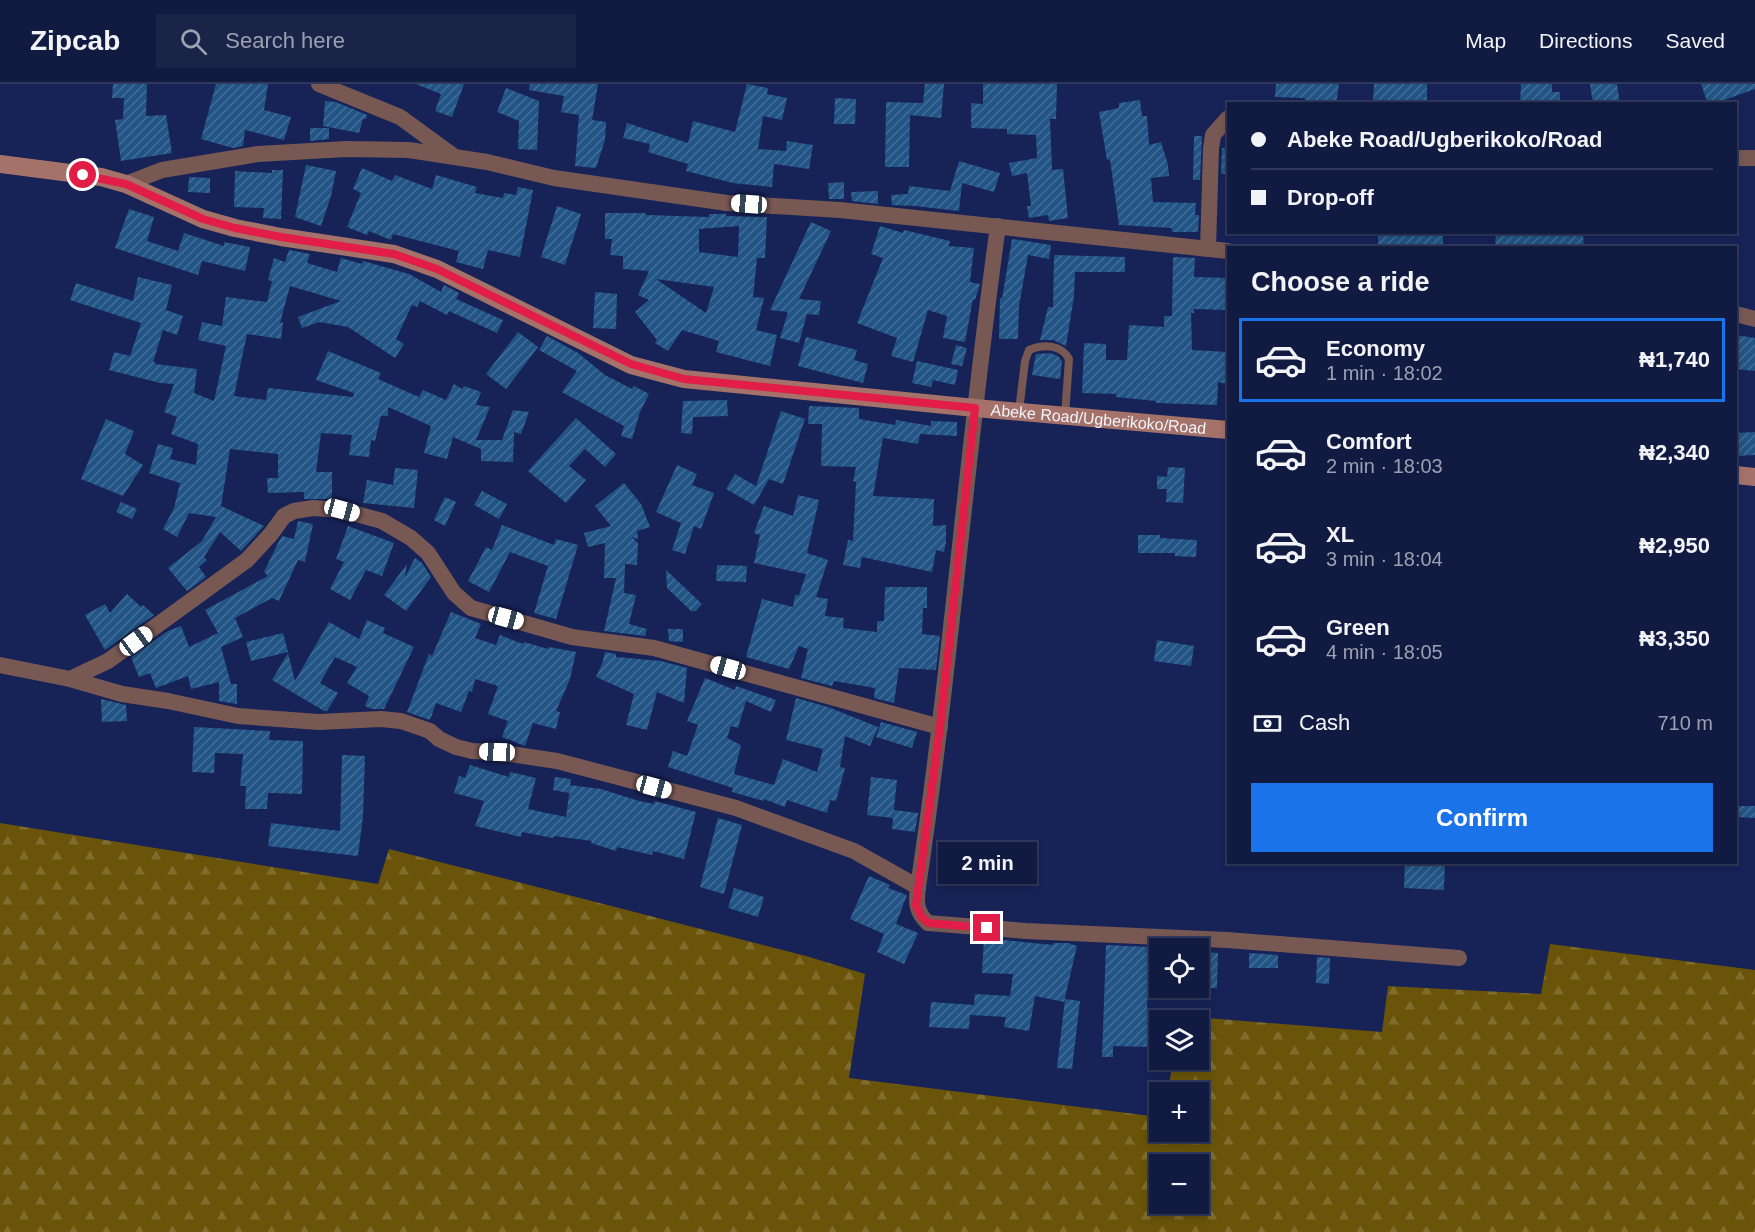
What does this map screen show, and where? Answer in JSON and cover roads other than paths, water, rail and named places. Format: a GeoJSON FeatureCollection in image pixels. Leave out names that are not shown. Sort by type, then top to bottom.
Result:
{"type":"FeatureCollection","features":[{"type":"Feature","properties":{"kind":"street"},"geometry":{"type":"LineString","coordinates":[[318,84],[400,117],[455,157]]}},
{"type":"Feature","properties":{"kind":"street"},"geometry":{"type":"LineString","coordinates":[[1208,249],[1211,149],[1214,135],[1227,119]]}},
{"type":"Feature","properties":{"kind":"street"},"geometry":{"type":"LineString","coordinates":[[126,184],[162,170],[258,154],[368,149],[410,150],[487,162],[554,178],[727,203],[840,210],[1227,251]]}},
{"type":"Feature","properties":{"kind":"street"},"geometry":{"type":"LineString","coordinates":[[1737,158],[1755,158]]}},
{"type":"Feature","properties":{"kind":"street","name":"Abeke Road/Ugberikoko/Road"},"geometry":{"type":"LineString","coordinates":[[0,164],[101,177],[126,184],[203,219],[235,228],[394,254],[437,269],[631,364],[684,379],[1227,430]]}},
{"type":"Feature","properties":{"kind":"street"},"geometry":{"type":"LineString","coordinates":[[998,226],[975,408],[940,727],[918,887],[916,905],[921,916],[928,923],[1026,931],[1227,940],[1458,958]]}},
{"type":"Feature","properties":{"kind":"street"},"geometry":{"type":"LineString","coordinates":[[1737,314],[1755,319]]}},
{"type":"Feature","properties":{"kind":"street"},"geometry":{"type":"LineString","coordinates":[[1737,475],[1755,477]]}},
{"type":"Feature","properties":{"kind":"street"},"geometry":{"type":"LineString","coordinates":[[70,679],[108,661],[247,560],[284,516],[294,511],[314,508],[342,510],[381,521],[411,538],[428,553],[454,593],[471,608],[573,637],[654,648],[940,727]]}},
{"type":"Feature","properties":{"kind":"street"},"geometry":{"type":"LineString","coordinates":[[0,665],[70,679],[122,694],[238,716],[319,722],[381,719],[408,723],[430,731],[439,739],[456,747],[557,761],[736,808],[854,851],[918,887]]}},
{"type":"Feature","properties":{"kind":"lane"},"geometry":{"type":"LineString","coordinates":[[1019,412],[1025,361],[1029,350],[1039,346],[1048,346],[1058,348],[1066,353],[1069,359],[1065,416]]}}]}
